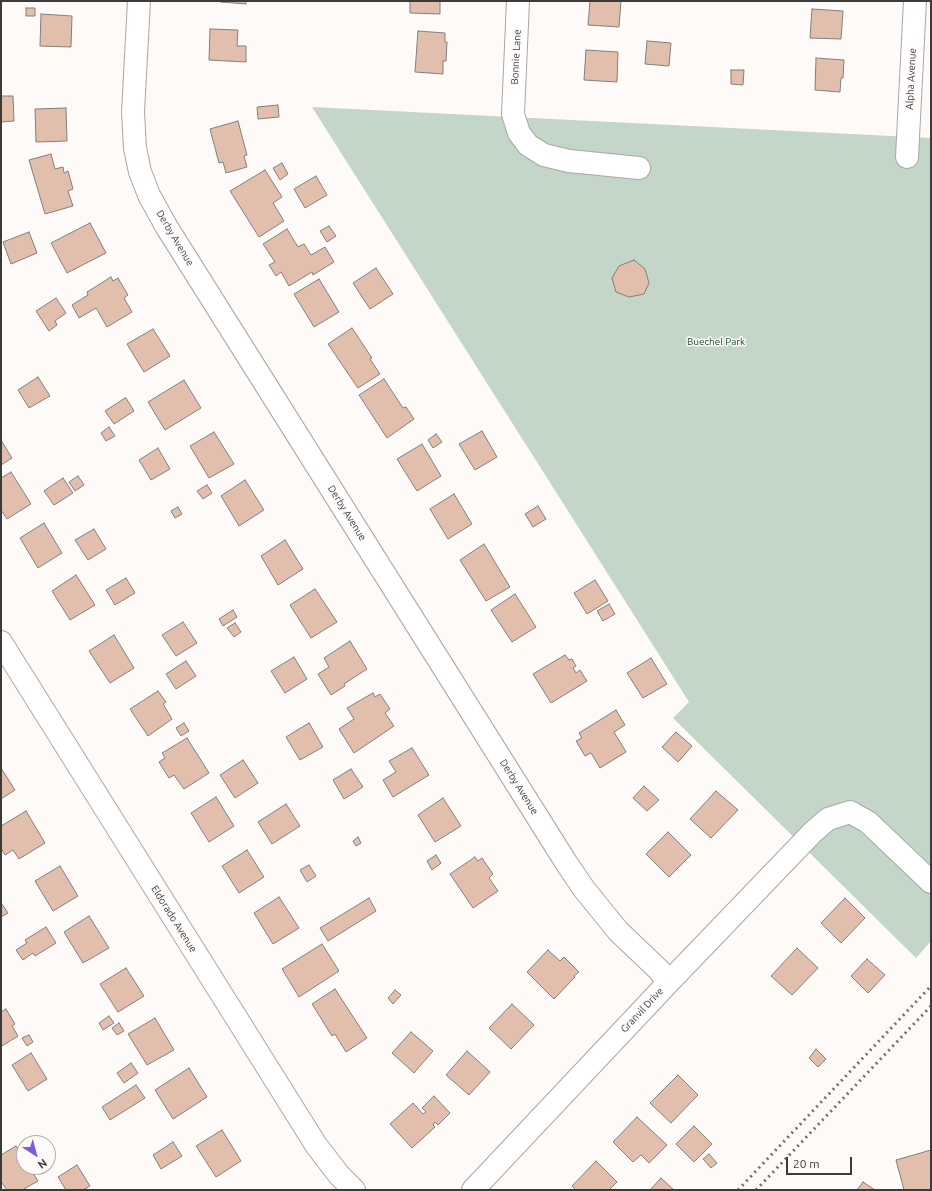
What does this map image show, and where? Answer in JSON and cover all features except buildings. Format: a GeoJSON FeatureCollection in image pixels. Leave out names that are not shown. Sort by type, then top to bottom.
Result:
{"type":"FeatureCollection","features":[{"type":"Feature","properties":{"kind":"street","name":"Derby Avenue"},"geometry":{"type":"LineString","coordinates":[[139,1],[134,119],[135,148],[140,172],[149,195],[170,233],[567,864],[584,889],[618,931],[660,971],[668,983]]}},
{"type":"Feature","properties":{"kind":"street","name":"Bonnie Lane"},"geometry":{"type":"LineString","coordinates":[[518,1],[513,114],[518,133],[528,145],[544,155],[569,160],[639,168]]}},
{"type":"Feature","properties":{"kind":"street","name":"Alpha Avenue"},"geometry":{"type":"LineString","coordinates":[[907,157],[915,1]]}},
{"type":"Feature","properties":{"kind":"street","name":"Eldorado Avenue"},"geometry":{"type":"LineString","coordinates":[[1,642],[316,1146],[339,1175],[354,1190]]}},
{"type":"Feature","properties":{"kind":"street","name":"Granvil Drive"},"geometry":{"type":"LineString","coordinates":[[473,1190],[668,983],[813,832],[828,819],[850,812],[868,822],[931,882]]}},
{"type":"Feature","properties":{"kind":"green space","name":"Buechel Park"},"geometry":{"type":"Polygon","coordinates":[[[312,107],[931,138],[931,941],[916,958],[673,718],[689,702],[312,107]]]}},
{"type":"Feature","properties":{"kind":"railway"},"geometry":{"type":"LineString","coordinates":[[738,1190],[931,986]]}},
{"type":"Feature","properties":{"kind":"railway"},"geometry":{"type":"LineString","coordinates":[[756,1190],[931,1006]]}}]}
